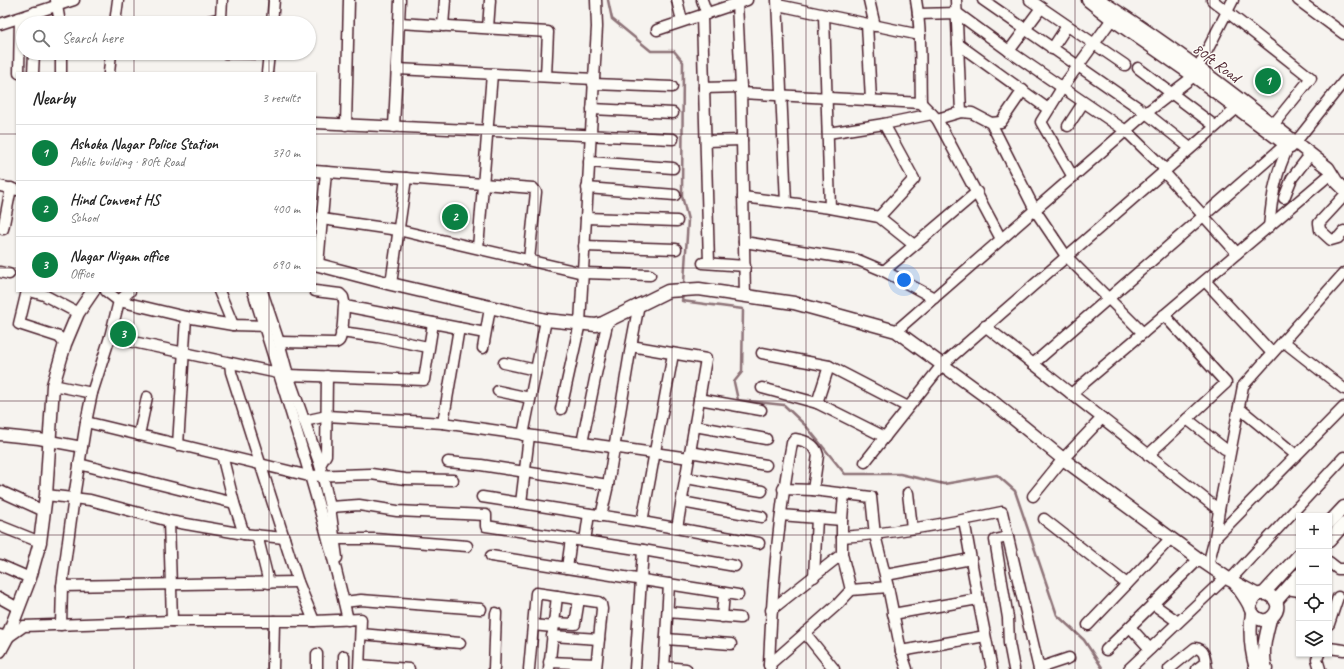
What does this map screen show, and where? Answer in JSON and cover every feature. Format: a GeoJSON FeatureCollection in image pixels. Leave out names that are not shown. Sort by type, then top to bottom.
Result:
{"type":"FeatureCollection","features":[{"type":"Feature","properties":{"kind":"main road"},"geometry":{"type":"LineString","coordinates":[[1088,0],[1112,19],[1197,72],[1237,108],[1290,145],[1306,160],[1336,182]]}},
{"type":"Feature","properties":{"kind":"main road","name":"80ft Road"},"geometry":{"type":"LineString","coordinates":[[1101,0],[1197,72],[1273,125],[1290,145],[1328,168],[1336,182]]}},
{"type":"Feature","properties":{"kind":"main road"},"geometry":{"type":"LineString","coordinates":[[316,265],[490,308],[546,320],[596,325],[668,291],[699,289],[794,303],[896,331],[992,401],[1063,459],[1203,562],[1230,580],[1261,594],[1268,594],[1276,601],[1276,611],[1274,616],[1270,619],[1264,644],[1263,652],[1266,669]]}},
{"type":"Feature","properties":{"kind":"main road"},"geometry":{"type":"LineString","coordinates":[[0,651],[3,636],[18,608],[30,578],[40,542],[46,494],[53,385],[65,344],[78,313],[93,292]]}},
{"type":"Feature","properties":{"kind":"main road"},"geometry":{"type":"LineString","coordinates":[[1332,520],[1344,507]]}},
{"type":"Feature","properties":{"kind":"main road"},"geometry":{"type":"LineString","coordinates":[[1332,538],[1344,524]]}},
{"type":"Feature","properties":{"kind":"main road"},"geometry":{"type":"LineString","coordinates":[[1256,669],[1253,658],[1250,630],[1251,610],[1254,598],[1261,594],[1296,558]]}},
{"type":"Feature","properties":{"kind":"main road"},"geometry":{"type":"LineString","coordinates":[[1276,601],[1296,578]]}},
{"type":"Feature","properties":{"kind":"main road"},"geometry":{"type":"LineString","coordinates":[[1230,580],[1260,620],[1270,619]]}},
{"type":"Feature","properties":{"kind":"street"},"geometry":{"type":"LineString","coordinates":[[25,16],[56,3],[74,0]]}},
{"type":"Feature","properties":{"kind":"street"},"geometry":{"type":"LineString","coordinates":[[116,16],[118,0]]}},
{"type":"Feature","properties":{"kind":"street"},"geometry":{"type":"LineString","coordinates":[[221,16],[222,0]]}},
{"type":"Feature","properties":{"kind":"street"},"geometry":{"type":"LineString","coordinates":[[273,16],[274,0]]}},
{"type":"Feature","properties":{"kind":"street"},"geometry":{"type":"LineString","coordinates":[[346,125],[349,0]]}},
{"type":"Feature","properties":{"kind":"street"},"geometry":{"type":"LineString","coordinates":[[394,127],[400,0]]}},
{"type":"Feature","properties":{"kind":"street"},"geometry":{"type":"LineString","coordinates":[[443,26],[445,0]]}},
{"type":"Feature","properties":{"kind":"street"},"geometry":{"type":"LineString","coordinates":[[488,28],[490,0]]}},
{"type":"Feature","properties":{"kind":"street"},"geometry":{"type":"LineString","coordinates":[[561,409],[580,323],[597,27],[596,0]]}},
{"type":"Feature","properties":{"kind":"street"},"geometry":{"type":"LineString","coordinates":[[677,0],[682,22]]}},
{"type":"Feature","properties":{"kind":"street"},"geometry":{"type":"LineString","coordinates":[[702,0],[704,15],[706,141],[706,263],[744,266]]}},
{"type":"Feature","properties":{"kind":"street"},"geometry":{"type":"LineString","coordinates":[[870,0],[871,100]]}},
{"type":"Feature","properties":{"kind":"street"},"geometry":{"type":"LineString","coordinates":[[916,0],[920,35],[921,103]]}},
{"type":"Feature","properties":{"kind":"street"},"geometry":{"type":"LineString","coordinates":[[956,0],[961,112]]}},
{"type":"Feature","properties":{"kind":"street"},"geometry":{"type":"LineString","coordinates":[[983,0],[1146,113],[1190,148]]}},
{"type":"Feature","properties":{"kind":"street"},"geometry":{"type":"LineString","coordinates":[[1030,0],[1125,65]]}},
{"type":"Feature","properties":{"kind":"street"},"geometry":{"type":"LineString","coordinates":[[1212,0],[1311,78],[1273,125]]}},
{"type":"Feature","properties":{"kind":"street"},"geometry":{"type":"LineString","coordinates":[[896,331],[1146,113],[1197,72],[1232,0]]}},
{"type":"Feature","properties":{"kind":"street"},"geometry":{"type":"LineString","coordinates":[[1299,0],[1344,34]]}},
{"type":"Feature","properties":{"kind":"street"},"geometry":{"type":"LineString","coordinates":[[657,30],[742,2],[741,90],[745,296]]}},
{"type":"Feature","properties":{"kind":"street"},"geometry":{"type":"LineString","coordinates":[[786,202],[778,2],[824,15],[920,35]]}},
{"type":"Feature","properties":{"kind":"street"},"geometry":{"type":"LineString","coordinates":[[56,3],[59,16]]}},
{"type":"Feature","properties":{"kind":"street"},"geometry":{"type":"LineString","coordinates":[[1009,51],[1040,8]]}},
{"type":"Feature","properties":{"kind":"street"},"geometry":{"type":"LineString","coordinates":[[918,14],[957,13],[1083,103],[1126,131],[1164,170],[1237,253]]}},
{"type":"Feature","properties":{"kind":"street"},"geometry":{"type":"LineString","coordinates":[[824,15],[830,208]]}},
{"type":"Feature","properties":{"kind":"street"},"geometry":{"type":"LineString","coordinates":[[0,24],[16,19]]}},
{"type":"Feature","properties":{"kind":"street"},"geometry":{"type":"LineString","coordinates":[[1073,177],[1041,122],[1062,88],[1112,19]]}},
{"type":"Feature","properties":{"kind":"street"},"geometry":{"type":"LineString","coordinates":[[399,23],[548,32],[546,76]]}},
{"type":"Feature","properties":{"kind":"street"},"geometry":{"type":"LineString","coordinates":[[1052,48],[1067,26]]}},
{"type":"Feature","properties":{"kind":"street"},"geometry":{"type":"LineString","coordinates":[[958,44],[1048,109]]}},
{"type":"Feature","properties":{"kind":"street"},"geometry":{"type":"LineString","coordinates":[[19,60],[19,72]]}},
{"type":"Feature","properties":{"kind":"street"},"geometry":{"type":"LineString","coordinates":[[33,72],[34,60]]}},
{"type":"Feature","properties":{"kind":"street"},"geometry":{"type":"LineString","coordinates":[[61,60],[61,72]]}},
{"type":"Feature","properties":{"kind":"street"},"geometry":{"type":"LineString","coordinates":[[109,72],[110,60]]}},
{"type":"Feature","properties":{"kind":"street"},"geometry":{"type":"LineString","coordinates":[[267,72],[268,60]]}},
{"type":"Feature","properties":{"kind":"street"},"geometry":{"type":"LineString","coordinates":[[1138,68],[1172,92],[1215,126]]}},
{"type":"Feature","properties":{"kind":"street"},"geometry":{"type":"LineString","coordinates":[[397,69],[546,76],[672,87]]}},
{"type":"Feature","properties":{"kind":"street"},"geometry":{"type":"LineString","coordinates":[[478,248],[492,74]]}},
{"type":"Feature","properties":{"kind":"street"},"geometry":{"type":"LineString","coordinates":[[1033,364],[1203,215],[1290,145],[1344,81]]}},
{"type":"Feature","properties":{"kind":"street"},"geometry":{"type":"LineString","coordinates":[[704,88],[741,90],[782,96],[921,103],[934,116],[977,192],[1001,239]]}},
{"type":"Feature","properties":{"kind":"street"},"geometry":{"type":"LineString","coordinates":[[828,133],[961,112],[972,113],[991,123],[1001,122],[1023,90]]}},
{"type":"Feature","properties":{"kind":"street"},"geometry":{"type":"LineString","coordinates":[[1068,126],[1083,103]]}},
{"type":"Feature","properties":{"kind":"street"},"geometry":{"type":"LineString","coordinates":[[592,108],[672,113]]}},
{"type":"Feature","properties":{"kind":"street"},"geometry":{"type":"LineString","coordinates":[[865,462],[942,364],[1237,108]]}},
{"type":"Feature","properties":{"kind":"street"},"geometry":{"type":"LineString","coordinates":[[316,123],[673,139]]}},
{"type":"Feature","properties":{"kind":"street"},"geometry":{"type":"LineString","coordinates":[[991,123],[1035,210],[1066,256],[1143,333]]}},
{"type":"Feature","properties":{"kind":"street"},"geometry":{"type":"LineString","coordinates":[[879,217],[914,179],[884,124]]}},
{"type":"Feature","properties":{"kind":"street"},"geometry":{"type":"LineString","coordinates":[[706,141],[742,140]]}},
{"type":"Feature","properties":{"kind":"street"},"geometry":{"type":"LineString","coordinates":[[1269,227],[1274,186],[1280,164],[1290,145]]}},
{"type":"Feature","properties":{"kind":"street"},"geometry":{"type":"LineString","coordinates":[[1284,198],[1292,178],[1306,160]]}},
{"type":"Feature","properties":{"kind":"street"},"geometry":{"type":"LineString","coordinates":[[589,162],[673,168]]}},
{"type":"Feature","properties":{"kind":"street"},"geometry":{"type":"LineString","coordinates":[[316,171],[533,188],[536,192],[529,260]]}},
{"type":"Feature","properties":{"kind":"street"},"geometry":{"type":"LineString","coordinates":[[316,265],[326,172]]}},
{"type":"Feature","properties":{"kind":"street"},"geometry":{"type":"LineString","coordinates":[[391,284],[406,178]]}},
{"type":"Feature","properties":{"kind":"street"},"geometry":{"type":"LineString","coordinates":[[1071,394],[1269,227],[1336,182]]}},
{"type":"Feature","properties":{"kind":"street"},"geometry":{"type":"LineString","coordinates":[[0,186],[14,189],[3,229]]}},
{"type":"Feature","properties":{"kind":"street"},"geometry":{"type":"LineString","coordinates":[[587,188],[675,195]]}},
{"type":"Feature","properties":{"kind":"street"},"geometry":{"type":"LineString","coordinates":[[884,271],[977,192]]}},
{"type":"Feature","properties":{"kind":"street"},"geometry":{"type":"LineString","coordinates":[[1344,196],[1319,223],[1320,230],[1331,240],[1338,238],[1344,231]]}},
{"type":"Feature","properties":{"kind":"street"},"geometry":{"type":"LineString","coordinates":[[743,197],[830,208],[879,217],[914,245]]}},
{"type":"Feature","properties":{"kind":"street"},"geometry":{"type":"LineString","coordinates":[[586,218],[677,221]]}},
{"type":"Feature","properties":{"kind":"street"},"geometry":{"type":"LineString","coordinates":[[322,219],[398,230],[582,273],[650,275]]}},
{"type":"Feature","properties":{"kind":"street"},"geometry":{"type":"LineString","coordinates":[[744,242],[858,260],[884,271],[934,298]]}},
{"type":"Feature","properties":{"kind":"street"},"geometry":{"type":"LineString","coordinates":[[584,246],[676,249]]}},
{"type":"Feature","properties":{"kind":"street"},"geometry":{"type":"LineString","coordinates":[[1215,538],[1243,386],[1344,273]]}},
{"type":"Feature","properties":{"kind":"street"},"geometry":{"type":"LineString","coordinates":[[1205,280],[1272,353]]}},
{"type":"Feature","properties":{"kind":"street"},"geometry":{"type":"LineString","coordinates":[[279,342],[335,343],[340,340],[344,306],[342,297],[340,294],[316,291]]}},
{"type":"Feature","properties":{"kind":"street"},"geometry":{"type":"LineString","coordinates":[[29,292],[19,324],[59,337],[65,344]]}},
{"type":"Feature","properties":{"kind":"street"},"geometry":{"type":"LineString","coordinates":[[33,292],[44,295],[78,313]]}},
{"type":"Feature","properties":{"kind":"street"},"geometry":{"type":"LineString","coordinates":[[107,292],[118,301],[186,317],[233,325],[274,326]]}},
{"type":"Feature","properties":{"kind":"street"},"geometry":{"type":"LineString","coordinates":[[61,625],[62,586],[86,422],[92,393],[110,337],[118,301],[129,292]]}},
{"type":"Feature","properties":{"kind":"street"},"geometry":{"type":"LineString","coordinates":[[219,292],[233,325]]}},
{"type":"Feature","properties":{"kind":"street"},"geometry":{"type":"LineString","coordinates":[[253,292],[283,374],[304,420],[321,470],[336,540],[340,583]]}},
{"type":"Feature","properties":{"kind":"street"},"geometry":{"type":"LineString","coordinates":[[262,292],[279,342],[283,374],[309,476],[340,583],[348,620]]}},
{"type":"Feature","properties":{"kind":"street"},"geometry":{"type":"LineString","coordinates":[[601,516],[608,485],[613,448],[639,304]]}},
{"type":"Feature","properties":{"kind":"street"},"geometry":{"type":"LineString","coordinates":[[344,306],[485,334]]}},
{"type":"Feature","properties":{"kind":"street"},"geometry":{"type":"LineString","coordinates":[[483,348],[490,308]]}},
{"type":"Feature","properties":{"kind":"street"},"geometry":{"type":"LineString","coordinates":[[1148,455],[1226,383],[1164,315]]}},
{"type":"Feature","properties":{"kind":"street"},"geometry":{"type":"LineString","coordinates":[[178,445],[186,317]]}},
{"type":"Feature","properties":{"kind":"street"},"geometry":{"type":"LineString","coordinates":[[522,503],[530,398],[546,320]]}},
{"type":"Feature","properties":{"kind":"street"},"geometry":{"type":"LineString","coordinates":[[582,443],[608,320]]}},
{"type":"Feature","properties":{"kind":"street"},"geometry":{"type":"LineString","coordinates":[[110,337],[283,374],[424,380],[433,323]]}},
{"type":"Feature","properties":{"kind":"street"},"geometry":{"type":"LineString","coordinates":[[985,326],[1219,510]]}},
{"type":"Feature","properties":{"kind":"street"},"geometry":{"type":"LineString","coordinates":[[443,423],[458,328]]}},
{"type":"Feature","properties":{"kind":"street"},"geometry":{"type":"LineString","coordinates":[[341,332],[384,338],[428,347]]}},
{"type":"Feature","properties":{"kind":"street"},"geometry":{"type":"LineString","coordinates":[[1283,341],[1344,388]]}},
{"type":"Feature","properties":{"kind":"street"},"geometry":{"type":"LineString","coordinates":[[631,346],[706,359],[677,528]]}},
{"type":"Feature","properties":{"kind":"street"},"geometry":{"type":"LineString","coordinates":[[762,353],[829,366],[908,407]]}},
{"type":"Feature","properties":{"kind":"street"},"geometry":{"type":"LineString","coordinates":[[642,522],[673,354]]}},
{"type":"Feature","properties":{"kind":"street"},"geometry":{"type":"LineString","coordinates":[[230,363],[231,372],[298,582],[314,621]]}},
{"type":"Feature","properties":{"kind":"street"},"geometry":{"type":"LineString","coordinates":[[504,363],[536,370]]}},
{"type":"Feature","properties":{"kind":"street"},"geometry":{"type":"LineString","coordinates":[[817,403],[829,366]]}},
{"type":"Feature","properties":{"kind":"street"},"geometry":{"type":"LineString","coordinates":[[321,470],[326,455],[327,376]]}},
{"type":"Feature","properties":{"kind":"street"},"geometry":{"type":"LineString","coordinates":[[53,385],[92,393]]}},
{"type":"Feature","properties":{"kind":"street"},"geometry":{"type":"LineString","coordinates":[[762,388],[817,403],[885,437]]}},
{"type":"Feature","properties":{"kind":"street"},"geometry":{"type":"LineString","coordinates":[[498,391],[530,398]]}},
{"type":"Feature","properties":{"kind":"street"},"geometry":{"type":"LineString","coordinates":[[139,435],[147,397]]}},
{"type":"Feature","properties":{"kind":"street"},"geometry":{"type":"LineString","coordinates":[[699,399],[761,410]]}},
{"type":"Feature","properties":{"kind":"street"},"geometry":{"type":"LineString","coordinates":[[1106,650],[1153,604],[1203,562],[1215,538],[1344,407]]}},
{"type":"Feature","properties":{"kind":"street"},"geometry":{"type":"LineString","coordinates":[[1239,408],[1296,455]]}},
{"type":"Feature","properties":{"kind":"street"},"geometry":{"type":"LineString","coordinates":[[304,420],[327,416],[443,423],[613,448],[654,453],[690,455],[766,466]]}},
{"type":"Feature","properties":{"kind":"street"},"geometry":{"type":"LineString","coordinates":[[1032,496],[1063,459],[1102,418]]}},
{"type":"Feature","properties":{"kind":"street"},"geometry":{"type":"LineString","coordinates":[[1187,419],[1225,449]]}},
{"type":"Feature","properties":{"kind":"street"},"geometry":{"type":"LineString","coordinates":[[86,422],[309,476],[321,470],[371,474],[405,479],[453,480]]}},
{"type":"Feature","properties":{"kind":"street"},"geometry":{"type":"LineString","coordinates":[[695,426],[766,439]]}},
{"type":"Feature","properties":{"kind":"street"},"geometry":{"type":"LineString","coordinates":[[0,435],[82,447]]}},
{"type":"Feature","properties":{"kind":"street"},"geometry":{"type":"LineString","coordinates":[[770,667],[771,610],[781,515],[792,442],[795,439],[808,442],[817,451],[818,455],[813,490]]}},
{"type":"Feature","properties":{"kind":"street"},"geometry":{"type":"LineString","coordinates":[[222,455],[234,503],[244,534]]}},
{"type":"Feature","properties":{"kind":"street"},"geometry":{"type":"LineString","coordinates":[[1129,669],[1178,622],[1230,580],[1344,457]]}},
{"type":"Feature","properties":{"kind":"street"},"geometry":{"type":"LineString","coordinates":[[448,462],[481,465],[608,485]]}},
{"type":"Feature","properties":{"kind":"street"},"geometry":{"type":"LineString","coordinates":[[79,464],[234,503]]}},
{"type":"Feature","properties":{"kind":"street"},"geometry":{"type":"LineString","coordinates":[[686,478],[762,491]]}},
{"type":"Feature","properties":{"kind":"street"},"geometry":{"type":"LineString","coordinates":[[784,489],[813,490],[871,497],[875,535],[886,575],[901,651],[907,669]]}},
{"type":"Feature","properties":{"kind":"street"},"geometry":{"type":"LineString","coordinates":[[0,492],[44,511]]}},
{"type":"Feature","properties":{"kind":"street"},"geometry":{"type":"LineString","coordinates":[[844,493],[842,554],[851,590]]}},
{"type":"Feature","properties":{"kind":"street"},"geometry":{"type":"LineString","coordinates":[[908,493],[912,528]]}},
{"type":"Feature","properties":{"kind":"street"},"geometry":{"type":"LineString","coordinates":[[46,494],[90,500],[169,521],[244,534],[284,538]]}},
{"type":"Feature","properties":{"kind":"street"},"geometry":{"type":"LineString","coordinates":[[482,497],[642,522],[759,543]]}},
{"type":"Feature","properties":{"kind":"street"},"geometry":{"type":"LineString","coordinates":[[682,502],[762,516]]}},
{"type":"Feature","properties":{"kind":"street"},"geometry":{"type":"LineString","coordinates":[[330,507],[359,505],[397,511],[486,515],[486,526],[643,550],[735,566]]}},
{"type":"Feature","properties":{"kind":"street"},"geometry":{"type":"LineString","coordinates":[[842,537],[875,535],[1002,512],[1039,668],[1069,658]]}},
{"type":"Feature","properties":{"kind":"street"},"geometry":{"type":"LineString","coordinates":[[585,541],[589,514]]}},
{"type":"Feature","properties":{"kind":"street"},"geometry":{"type":"LineString","coordinates":[[781,515],[842,520]]}},
{"type":"Feature","properties":{"kind":"street"},"geometry":{"type":"LineString","coordinates":[[814,577],[817,518]]}},
{"type":"Feature","properties":{"kind":"street"},"geometry":{"type":"LineString","coordinates":[[1044,519],[1127,584]]}},
{"type":"Feature","properties":{"kind":"street"},"geometry":{"type":"LineString","coordinates":[[964,520],[992,669]]}},
{"type":"Feature","properties":{"kind":"street"},"geometry":{"type":"LineString","coordinates":[[169,521],[172,622]]}},
{"type":"Feature","properties":{"kind":"street"},"geometry":{"type":"LineString","coordinates":[[0,526],[40,542]]}},
{"type":"Feature","properties":{"kind":"street"},"geometry":{"type":"LineString","coordinates":[[257,535],[269,582]]}},
{"type":"Feature","properties":{"kind":"street"},"geometry":{"type":"LineString","coordinates":[[1008,538],[995,540],[1008,618],[1009,643],[1014,669]]}},
{"type":"Feature","properties":{"kind":"street"},"geometry":{"type":"LineString","coordinates":[[1088,625],[1171,538]]}},
{"type":"Feature","properties":{"kind":"street"},"geometry":{"type":"LineString","coordinates":[[336,540],[375,539],[467,546]]}},
{"type":"Feature","properties":{"kind":"street"},"geometry":{"type":"LineString","coordinates":[[567,568],[571,539]]}},
{"type":"Feature","properties":{"kind":"street"},"geometry":{"type":"LineString","coordinates":[[635,669],[643,550]]}},
{"type":"Feature","properties":{"kind":"street"},"geometry":{"type":"LineString","coordinates":[[771,610],[842,554]]}},
{"type":"Feature","properties":{"kind":"street"},"geometry":{"type":"LineString","coordinates":[[491,556],[738,595]]}},
{"type":"Feature","properties":{"kind":"street"},"geometry":{"type":"LineString","coordinates":[[886,575],[971,559]]}},
{"type":"Feature","properties":{"kind":"street"},"geometry":{"type":"LineString","coordinates":[[1332,564],[1338,569],[1344,569]]}},
{"type":"Feature","properties":{"kind":"street"},"geometry":{"type":"LineString","coordinates":[[0,565],[30,578]]}},
{"type":"Feature","properties":{"kind":"street"},"geometry":{"type":"LineString","coordinates":[[62,586],[298,582]]}},
{"type":"Feature","properties":{"kind":"street"},"geometry":{"type":"LineString","coordinates":[[669,584],[664,668],[686,669]]}},
{"type":"Feature","properties":{"kind":"street"},"geometry":{"type":"LineString","coordinates":[[770,667],[804,633],[838,604],[851,590],[888,587]]}},
{"type":"Feature","properties":{"kind":"street"},"geometry":{"type":"LineString","coordinates":[[1287,589],[1296,590]]}},
{"type":"Feature","properties":{"kind":"street"},"geometry":{"type":"LineString","coordinates":[[529,669],[536,593],[579,599],[598,602],[601,604],[602,609],[596,666],[549,665],[557,596]]}},
{"type":"Feature","properties":{"kind":"street"},"geometry":{"type":"LineString","coordinates":[[722,617],[724,593]]}},
{"type":"Feature","properties":{"kind":"street"},"geometry":{"type":"LineString","coordinates":[[1330,621],[1337,597]]}},
{"type":"Feature","properties":{"kind":"street"},"geometry":{"type":"LineString","coordinates":[[0,598],[18,608]]}},
{"type":"Feature","properties":{"kind":"street"},"geometry":{"type":"LineString","coordinates":[[553,629],[575,624],[579,599]]}},
{"type":"Feature","properties":{"kind":"street"},"geometry":{"type":"LineString","coordinates":[[893,614],[978,599]]}},
{"type":"Feature","properties":{"kind":"street"},"geometry":{"type":"LineString","coordinates":[[344,602],[361,600],[481,609]]}},
{"type":"Feature","properties":{"kind":"street"},"geometry":{"type":"LineString","coordinates":[[1153,604],[1178,622]]}},
{"type":"Feature","properties":{"kind":"street"},"geometry":{"type":"LineString","coordinates":[[668,612],[740,618]]}},
{"type":"Feature","properties":{"kind":"street"},"geometry":{"type":"LineString","coordinates":[[494,669],[496,613]]}},
{"type":"Feature","properties":{"kind":"street"},"geometry":{"type":"LineString","coordinates":[[3,636],[24,626],[361,619],[360,667],[409,669]]}},
{"type":"Feature","properties":{"kind":"street"},"geometry":{"type":"LineString","coordinates":[[273,669],[274,621]]}},
{"type":"Feature","properties":{"kind":"street"},"geometry":{"type":"LineString","coordinates":[[533,625],[599,639]]}},
{"type":"Feature","properties":{"kind":"street"},"geometry":{"type":"LineString","coordinates":[[1130,627],[1150,649]]}},
{"type":"Feature","properties":{"kind":"street"},"geometry":{"type":"LineString","coordinates":[[804,633],[834,669]]}},
{"type":"Feature","properties":{"kind":"street"},"geometry":{"type":"LineString","coordinates":[[361,634],[460,643]]}},
{"type":"Feature","properties":{"kind":"street"},"geometry":{"type":"LineString","coordinates":[[901,651],[985,636]]}},
{"type":"Feature","properties":{"kind":"street"},"geometry":{"type":"LineString","coordinates":[[666,639],[731,644]]}},
{"type":"Feature","properties":{"kind":"street"},"geometry":{"type":"LineString","coordinates":[[1169,669],[1195,648],[1200,648],[1204,652],[1203,667]]}},
{"type":"Feature","properties":{"kind":"street"},"geometry":{"type":"LineString","coordinates":[[1332,648],[1344,650]]}},
{"type":"Feature","properties":{"kind":"street"},"geometry":{"type":"LineString","coordinates":[[317,654],[317,669]]}},
{"type":"Feature","properties":{"kind":"street"},"geometry":{"type":"LineString","coordinates":[[344,656],[344,669]]}},
{"type":"Feature","properties":{"kind":"street"},"geometry":{"type":"LineString","coordinates":[[1318,657],[1320,669]]}},
{"type":"Feature","properties":{"kind":"waterway"},"geometry":{"type":"LineString","coordinates":[[608,0],[612,19],[651,51],[674,51],[683,62],[682,196],[688,220],[684,282]]}},
{"type":"Feature","properties":{"kind":"waterway"},"geometry":{"type":"LineString","coordinates":[[683,294],[682,301],[743,309],[742,372],[734,382],[738,400],[784,405],[806,426],[845,474],[900,474],[944,484],[997,475],[1015,491],[1057,615],[1084,640],[1103,669]]}},
{"type":"Feature","properties":{"kind":"place","name":"Ashoka Nagar Police Station"},"geometry":{"type":"Point","coordinates":[1268,81]}},
{"type":"Feature","properties":{"kind":"place","name":"Hind Convent HS"},"geometry":{"type":"Point","coordinates":[455,217]}},
{"type":"Feature","properties":{"kind":"place","name":"Nagar Nigam office"},"geometry":{"type":"Point","coordinates":[123,334]}}]}
